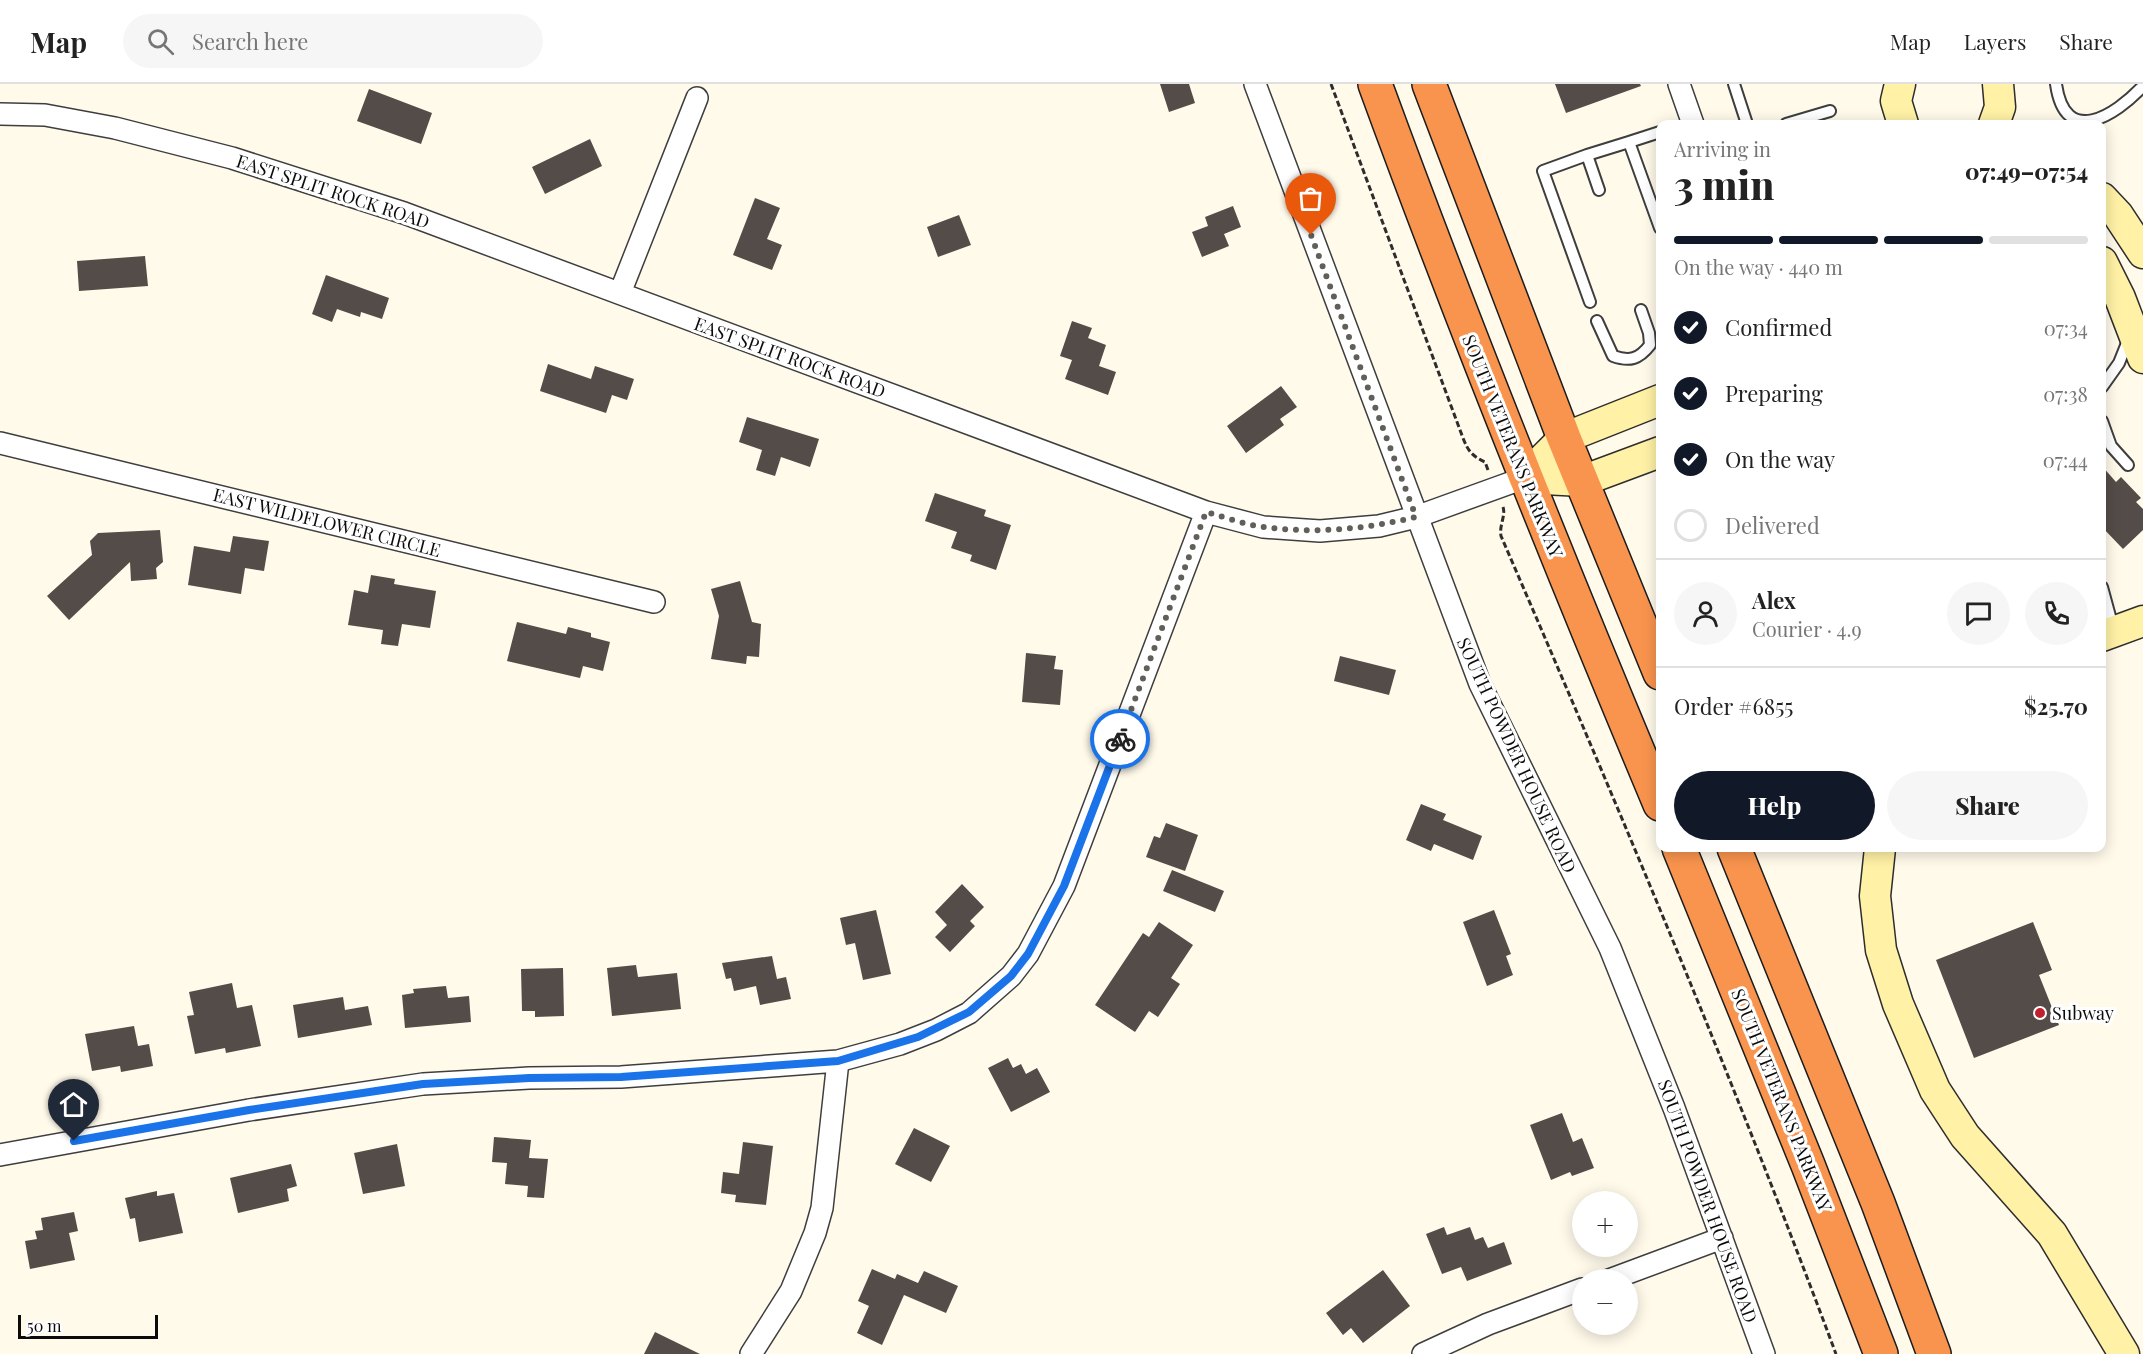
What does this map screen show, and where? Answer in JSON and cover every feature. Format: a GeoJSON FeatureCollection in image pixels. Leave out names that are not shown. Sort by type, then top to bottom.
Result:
{"type":"FeatureCollection","features":[{"type":"Feature","properties":{"kind":"highway","name":"SOUTH VETERANS PARKWAY"},"geometry":{"type":"LineString","coordinates":[[1375,84],[1471,343],[1524,478],[1656,794]]}},
{"type":"Feature","properties":{"kind":"highway"},"geometry":{"type":"LineString","coordinates":[[1429,84],[1564,438],[1656,663]]}},
{"type":"Feature","properties":{"kind":"highway","name":"SOUTH VETERANS PARKWAY"},"geometry":{"type":"LineString","coordinates":[[1681,852],[1809,1165],[1881,1354]]}},
{"type":"Feature","properties":{"kind":"highway"},"geometry":{"type":"LineString","coordinates":[[1736,852],[1878,1203],[1934,1354]]}},
{"type":"Feature","properties":{"kind":"street","name":"SOUTH POWDER HOUSE ROAD"},"geometry":{"type":"LineString","coordinates":[[1255,84],[1480,684],[1623,980],[1674,1107],[1764,1354]]}},
{"type":"Feature","properties":{"kind":"street"},"geometry":{"type":"LineString","coordinates":[[1679,84],[1688,120]]}},
{"type":"Feature","properties":{"kind":"street"},"geometry":{"type":"LineString","coordinates":[[620,293],[697,98]]}},
{"type":"Feature","properties":{"kind":"street","name":"EAST SPLIT ROCK ROAD"},"geometry":{"type":"LineString","coordinates":[[0,114],[45,115],[76,119],[232,158],[404,213],[1206,512],[1263,527],[1320,531],[1379,526],[1416,517],[1524,478],[1564,438]]}},
{"type":"Feature","properties":{"kind":"street"},"geometry":{"type":"LineString","coordinates":[[2106,202],[2118,215],[2143,253]]}},
{"type":"Feature","properties":{"kind":"street"},"geometry":{"type":"LineString","coordinates":[[2106,271],[2143,358]]}},
{"type":"Feature","properties":{"kind":"street"},"geometry":{"type":"LineString","coordinates":[[1564,438],[1656,402]]}},
{"type":"Feature","properties":{"kind":"street","name":"EAST WILDFLOWER CIRCLE"},"geometry":{"type":"LineString","coordinates":[[0,443],[654,602]]}},
{"type":"Feature","properties":{"kind":"street"},"geometry":{"type":"LineString","coordinates":[[1524,478],[1582,481],[1656,453]]}},
{"type":"Feature","properties":{"kind":"street"},"geometry":{"type":"LineString","coordinates":[[0,1155],[237,1112],[423,1084],[529,1078],[621,1077],[838,1061],[900,1044],[936,1030],[969,1012],[1011,976],[1028,954],[1064,886],[1206,512]]}},
{"type":"Feature","properties":{"kind":"street"},"geometry":{"type":"LineString","coordinates":[[1880,852],[1875,896],[1881,950],[1898,1004],[1935,1090],[1965,1136],[2052,1234],[2124,1354]]}},
{"type":"Feature","properties":{"kind":"street"},"geometry":{"type":"LineString","coordinates":[[751,1354],[791,1291],[815,1233],[822,1209],[838,1061]]}},
{"type":"Feature","properties":{"kind":"street"},"geometry":{"type":"LineString","coordinates":[[1638,1269],[1722,1238]]}},
{"type":"Feature","properties":{"kind":"street"},"geometry":{"type":"LineString","coordinates":[[1423,1354],[1462,1334],[1572,1293]]}},
{"type":"Feature","properties":{"kind":"lane"},"geometry":{"type":"LineString","coordinates":[[1734,84],[1746,120]]}},
{"type":"Feature","properties":{"kind":"lane"},"geometry":{"type":"LineString","coordinates":[[2056,84],[2063,110],[2076,120]]}},
{"type":"Feature","properties":{"kind":"lane"},"geometry":{"type":"LineString","coordinates":[[2094,120],[2111,114],[2130,100],[2143,86]]}},
{"type":"Feature","properties":{"kind":"lane"},"geometry":{"type":"LineString","coordinates":[[1800,120],[1830,111]]}},
{"type":"Feature","properties":{"kind":"lane"},"geometry":{"type":"LineString","coordinates":[[1590,302],[1543,171],[1656,133]]}},
{"type":"Feature","properties":{"kind":"lane"},"geometry":{"type":"LineString","coordinates":[[1629,141],[1656,217]]}},
{"type":"Feature","properties":{"kind":"lane"},"geometry":{"type":"LineString","coordinates":[[1587,155],[1599,190]]}},
{"type":"Feature","properties":{"kind":"lane"},"geometry":{"type":"LineString","coordinates":[[1597,321],[1613,356],[1623,360],[1633,359],[1643,354],[1650,345],[1649,333],[1641,310]]}},
{"type":"Feature","properties":{"kind":"lane"},"geometry":{"type":"LineString","coordinates":[[2106,381],[2119,363],[2132,328]]}},
{"type":"Feature","properties":{"kind":"lane"},"geometry":{"type":"LineString","coordinates":[[2106,432],[2111,446],[2128,465]]}},
{"type":"Feature","properties":{"kind":"lane"},"geometry":{"type":"LineString","coordinates":[[2106,594],[2125,626]]}},
{"type":"Feature","properties":{"kind":"path"},"geometry":{"type":"LineString","coordinates":[[1331,84],[1466,445],[1473,457],[1485,462]]}},
{"type":"Feature","properties":{"kind":"path"},"geometry":{"type":"LineString","coordinates":[[1505,512],[1499,528],[1501,536],[1573,699],[1728,1075],[1836,1354]]}},
{"type":"Feature","properties":{"kind":"building"},"geometry":{"type":"Polygon","coordinates":[[[1160,84],[1189,84],[1195,103],[1169,112],[1160,84]]]}},
{"type":"Feature","properties":{"kind":"building"},"geometry":{"type":"Polygon","coordinates":[[[1555,84],[1640,84],[1641,86],[1566,113],[1555,84]]]}},
{"type":"Feature","properties":{"kind":"building"},"geometry":{"type":"Polygon","coordinates":[[[369,89],[432,113],[421,144],[357,121],[369,89]]]}},
{"type":"Feature","properties":{"kind":"building"},"geometry":{"type":"Polygon","coordinates":[[[590,139],[602,166],[545,194],[532,167],[590,139]]]}},
{"type":"Feature","properties":{"kind":"building"},"geometry":{"type":"Polygon","coordinates":[[[755,198],[780,208],[767,239],[782,245],[772,270],[733,255],[755,198]]]}},
{"type":"Feature","properties":{"kind":"building"},"geometry":{"type":"Polygon","coordinates":[[[1233,206],[1241,227],[1224,234],[1229,246],[1202,257],[1192,232],[1208,226],[1205,217],[1233,206]]]}},
{"type":"Feature","properties":{"kind":"building"},"geometry":{"type":"Polygon","coordinates":[[[959,215],[971,245],[938,257],[927,227],[959,215]]]}},
{"type":"Feature","properties":{"kind":"building"},"geometry":{"type":"Polygon","coordinates":[[[145,256],[148,286],[79,291],[77,261],[145,256]]]}},
{"type":"Feature","properties":{"kind":"building"},"geometry":{"type":"Polygon","coordinates":[[[326,275],[389,298],[382,319],[361,312],[360,317],[337,309],[332,322],[312,314],[326,275]]]}},
{"type":"Feature","properties":{"kind":"building"},"geometry":{"type":"Polygon","coordinates":[[[1072,321],[1092,328],[1088,338],[1106,345],[1099,366],[1116,372],[1108,395],[1065,379],[1072,360],[1060,356],[1072,321]]]}},
{"type":"Feature","properties":{"kind":"building"},"geometry":{"type":"Polygon","coordinates":[[[548,364],[591,379],[595,366],[634,379],[627,400],[612,395],[606,413],[540,391],[548,364]]]}},
{"type":"Feature","properties":{"kind":"building"},"geometry":{"type":"Polygon","coordinates":[[[1281,386],[1297,407],[1280,419],[1284,425],[1246,453],[1227,426],[1281,386]]]}},
{"type":"Feature","properties":{"kind":"building"},"geometry":{"type":"Polygon","coordinates":[[[747,417],[819,439],[810,467],[781,457],[775,476],[756,470],[762,450],[739,442],[747,417]]]}},
{"type":"Feature","properties":{"kind":"building"},"geometry":{"type":"Polygon","coordinates":[[[2106,471],[2116,482],[2121,477],[2141,498],[2136,502],[2143,509],[2143,530],[2123,549],[2106,531],[2106,471]]]}},
{"type":"Feature","properties":{"kind":"building"},"geometry":{"type":"Polygon","coordinates":[[[935,493],[986,510],[984,516],[1011,525],[996,570],[970,561],[972,555],[951,548],[957,532],[925,521],[935,493]]]}},
{"type":"Feature","properties":{"kind":"building"},"geometry":{"type":"Polygon","coordinates":[[[160,530],[163,562],[156,568],[157,579],[131,581],[130,562],[69,620],[47,596],[92,555],[90,541],[98,533],[160,530]]]}},
{"type":"Feature","properties":{"kind":"building"},"geometry":{"type":"Polygon","coordinates":[[[233,536],[269,541],[264,571],[245,568],[241,594],[188,585],[194,546],[230,552],[233,536]]]}},
{"type":"Feature","properties":{"kind":"building"},"geometry":{"type":"Polygon","coordinates":[[[371,575],[395,579],[394,584],[436,591],[430,628],[402,624],[398,646],[381,644],[383,630],[348,625],[354,590],[368,593],[371,575]]]}},
{"type":"Feature","properties":{"kind":"building"},"geometry":{"type":"Polygon","coordinates":[[[740,581],[752,622],[761,624],[759,657],[747,656],[746,664],[711,659],[719,616],[711,589],[740,581]]]}},
{"type":"Feature","properties":{"kind":"building"},"geometry":{"type":"Polygon","coordinates":[[[517,622],[566,634],[568,627],[591,633],[591,637],[610,642],[603,671],[583,666],[580,678],[507,661],[517,622]]]}},
{"type":"Feature","properties":{"kind":"building"},"geometry":{"type":"Polygon","coordinates":[[[1026,653],[1056,656],[1054,669],[1063,670],[1060,705],[1022,702],[1026,653]]]}},
{"type":"Feature","properties":{"kind":"building"},"geometry":{"type":"Polygon","coordinates":[[[1340,656],[1396,670],[1389,695],[1334,681],[1340,656]]]}},
{"type":"Feature","properties":{"kind":"building"},"geometry":{"type":"Polygon","coordinates":[[[1421,804],[1446,814],[1443,820],[1482,836],[1473,860],[1434,844],[1431,851],[1406,840],[1421,804]]]}},
{"type":"Feature","properties":{"kind":"building"},"geometry":{"type":"Polygon","coordinates":[[[1166,823],[1198,835],[1185,871],[1146,857],[1154,836],[1160,838],[1166,823]]]}},
{"type":"Feature","properties":{"kind":"building"},"geometry":{"type":"Polygon","coordinates":[[[1172,870],[1224,891],[1215,912],[1163,891],[1172,870]]]}},
{"type":"Feature","properties":{"kind":"building"},"geometry":{"type":"Polygon","coordinates":[[[962,884],[984,907],[970,921],[975,926],[950,952],[935,937],[947,925],[935,912],[962,884]]]}},
{"type":"Feature","properties":{"kind":"building"},"geometry":{"type":"Polygon","coordinates":[[[876,910],[891,974],[863,980],[855,943],[846,945],[840,918],[876,910]]]}},
{"type":"Feature","properties":{"kind":"building"},"geometry":{"type":"Polygon","coordinates":[[[1494,910],[1511,954],[1506,956],[1513,975],[1487,986],[1463,922],[1494,910]]]}},
{"type":"Feature","properties":{"kind":"building"},"geometry":{"type":"Polygon","coordinates":[[[1159,922],[1193,945],[1171,978],[1180,984],[1158,1017],[1149,1011],[1135,1032],[1095,1005],[1143,933],[1149,937],[1159,922]]]}},
{"type":"Feature","properties":{"kind":"building"},"geometry":{"type":"Polygon","coordinates":[[[2033,922],[2052,970],[2039,975],[2059,1025],[1974,1058],[1936,960],[2033,922]]]}},
{"type":"Feature","properties":{"kind":"building"},"geometry":{"type":"Polygon","coordinates":[[[772,956],[777,979],[786,977],[791,999],[760,1005],[756,986],[734,991],[731,978],[726,979],[722,963],[772,956]]]}},
{"type":"Feature","properties":{"kind":"building"},"geometry":{"type":"Polygon","coordinates":[[[636,965],[638,977],[677,973],[681,1009],[612,1016],[607,968],[636,965]]]}},
{"type":"Feature","properties":{"kind":"building"},"geometry":{"type":"Polygon","coordinates":[[[563,968],[564,1016],[535,1017],[535,1011],[522,1011],[521,969],[563,968]]]}},
{"type":"Feature","properties":{"kind":"building"},"geometry":{"type":"Polygon","coordinates":[[[232,983],[237,1008],[252,1005],[261,1046],[226,1053],[225,1048],[195,1054],[187,1016],[194,1015],[189,992],[232,983]]]}},
{"type":"Feature","properties":{"kind":"building"},"geometry":{"type":"Polygon","coordinates":[[[446,986],[448,998],[469,996],[471,1022],[405,1028],[402,995],[414,993],[413,989],[446,986]]]}},
{"type":"Feature","properties":{"kind":"building"},"geometry":{"type":"Polygon","coordinates":[[[343,997],[345,1010],[368,1006],[372,1025],[298,1038],[293,1005],[343,997]]]}},
{"type":"Feature","properties":{"kind":"building"},"geometry":{"type":"Polygon","coordinates":[[[134,1026],[138,1046],[149,1044],[153,1066],[121,1072],[120,1066],[92,1071],[85,1034],[134,1026]]]}},
{"type":"Feature","properties":{"kind":"building"},"geometry":{"type":"Polygon","coordinates":[[[1008,1058],[1013,1068],[1021,1064],[1026,1074],[1037,1068],[1050,1092],[1011,1112],[988,1068],[1008,1058]]]}},
{"type":"Feature","properties":{"kind":"building"},"geometry":{"type":"Polygon","coordinates":[[[1562,1113],[1573,1142],[1582,1138],[1594,1168],[1572,1176],[1570,1172],[1551,1180],[1530,1125],[1562,1113]]]}},
{"type":"Feature","properties":{"kind":"building"},"geometry":{"type":"Polygon","coordinates":[[[914,1128],[950,1146],[931,1182],[895,1164],[914,1128]]]}},
{"type":"Feature","properties":{"kind":"building"},"geometry":{"type":"Polygon","coordinates":[[[494,1137],[531,1140],[529,1158],[548,1159],[544,1198],[527,1197],[528,1186],[505,1184],[507,1163],[492,1162],[494,1137]]]}},
{"type":"Feature","properties":{"kind":"building"},"geometry":{"type":"Polygon","coordinates":[[[743,1142],[773,1146],[766,1205],[735,1202],[736,1195],[721,1193],[723,1172],[739,1174],[743,1142]]]}},
{"type":"Feature","properties":{"kind":"building"},"geometry":{"type":"Polygon","coordinates":[[[397,1144],[405,1186],[363,1194],[354,1153],[397,1144]]]}},
{"type":"Feature","properties":{"kind":"building"},"geometry":{"type":"Polygon","coordinates":[[[291,1164],[297,1186],[287,1189],[289,1201],[238,1213],[230,1178],[291,1164]]]}},
{"type":"Feature","properties":{"kind":"building"},"geometry":{"type":"Polygon","coordinates":[[[157,1191],[157,1196],[174,1193],[183,1233],[139,1242],[135,1218],[130,1219],[125,1198],[157,1191]]]}},
{"type":"Feature","properties":{"kind":"building"},"geometry":{"type":"Polygon","coordinates":[[[74,1212],[78,1231],[69,1233],[75,1260],[30,1269],[25,1241],[37,1239],[35,1231],[43,1230],[41,1218],[74,1212]]]}},
{"type":"Feature","properties":{"kind":"building"},"geometry":{"type":"Polygon","coordinates":[[[1444,1227],[1447,1235],[1470,1227],[1475,1240],[1483,1237],[1488,1248],[1504,1242],[1512,1264],[1467,1281],[1461,1267],[1442,1274],[1426,1234],[1444,1227]]]}},
{"type":"Feature","properties":{"kind":"building"},"geometry":{"type":"Polygon","coordinates":[[[872,1269],[895,1279],[897,1274],[918,1283],[924,1271],[958,1286],[946,1313],[904,1295],[882,1345],[857,1333],[869,1306],[858,1301],[872,1269]]]}},
{"type":"Feature","properties":{"kind":"building"},"geometry":{"type":"Polygon","coordinates":[[[1383,1270],[1410,1306],[1363,1343],[1351,1328],[1343,1335],[1326,1313],[1383,1270]]]}},
{"type":"Feature","properties":{"kind":"building"},"geometry":{"type":"Polygon","coordinates":[[[655,1332],[700,1354],[644,1354],[655,1332]]]}},
{"type":"Feature","properties":{"kind":"way so far"},"geometry":{"type":"LineString","coordinates":[[1120,739],[1206,512],[1263,527],[1320,531],[1379,526],[1416,517],[1311,235]]}},
{"type":"Feature","properties":{"kind":"place","name":"Subway"},"geometry":{"type":"Point","coordinates":[2040,1013]}},
{"type":"Feature","properties":{"kind":"route"},"geometry":{"type":"LineString","coordinates":[[74,1141],[249,1110],[423,1084],[529,1078],[621,1077],[838,1061],[900,1044],[936,1030],[969,1012],[1011,976],[1028,954],[1064,886],[1120,739]]}}]}
